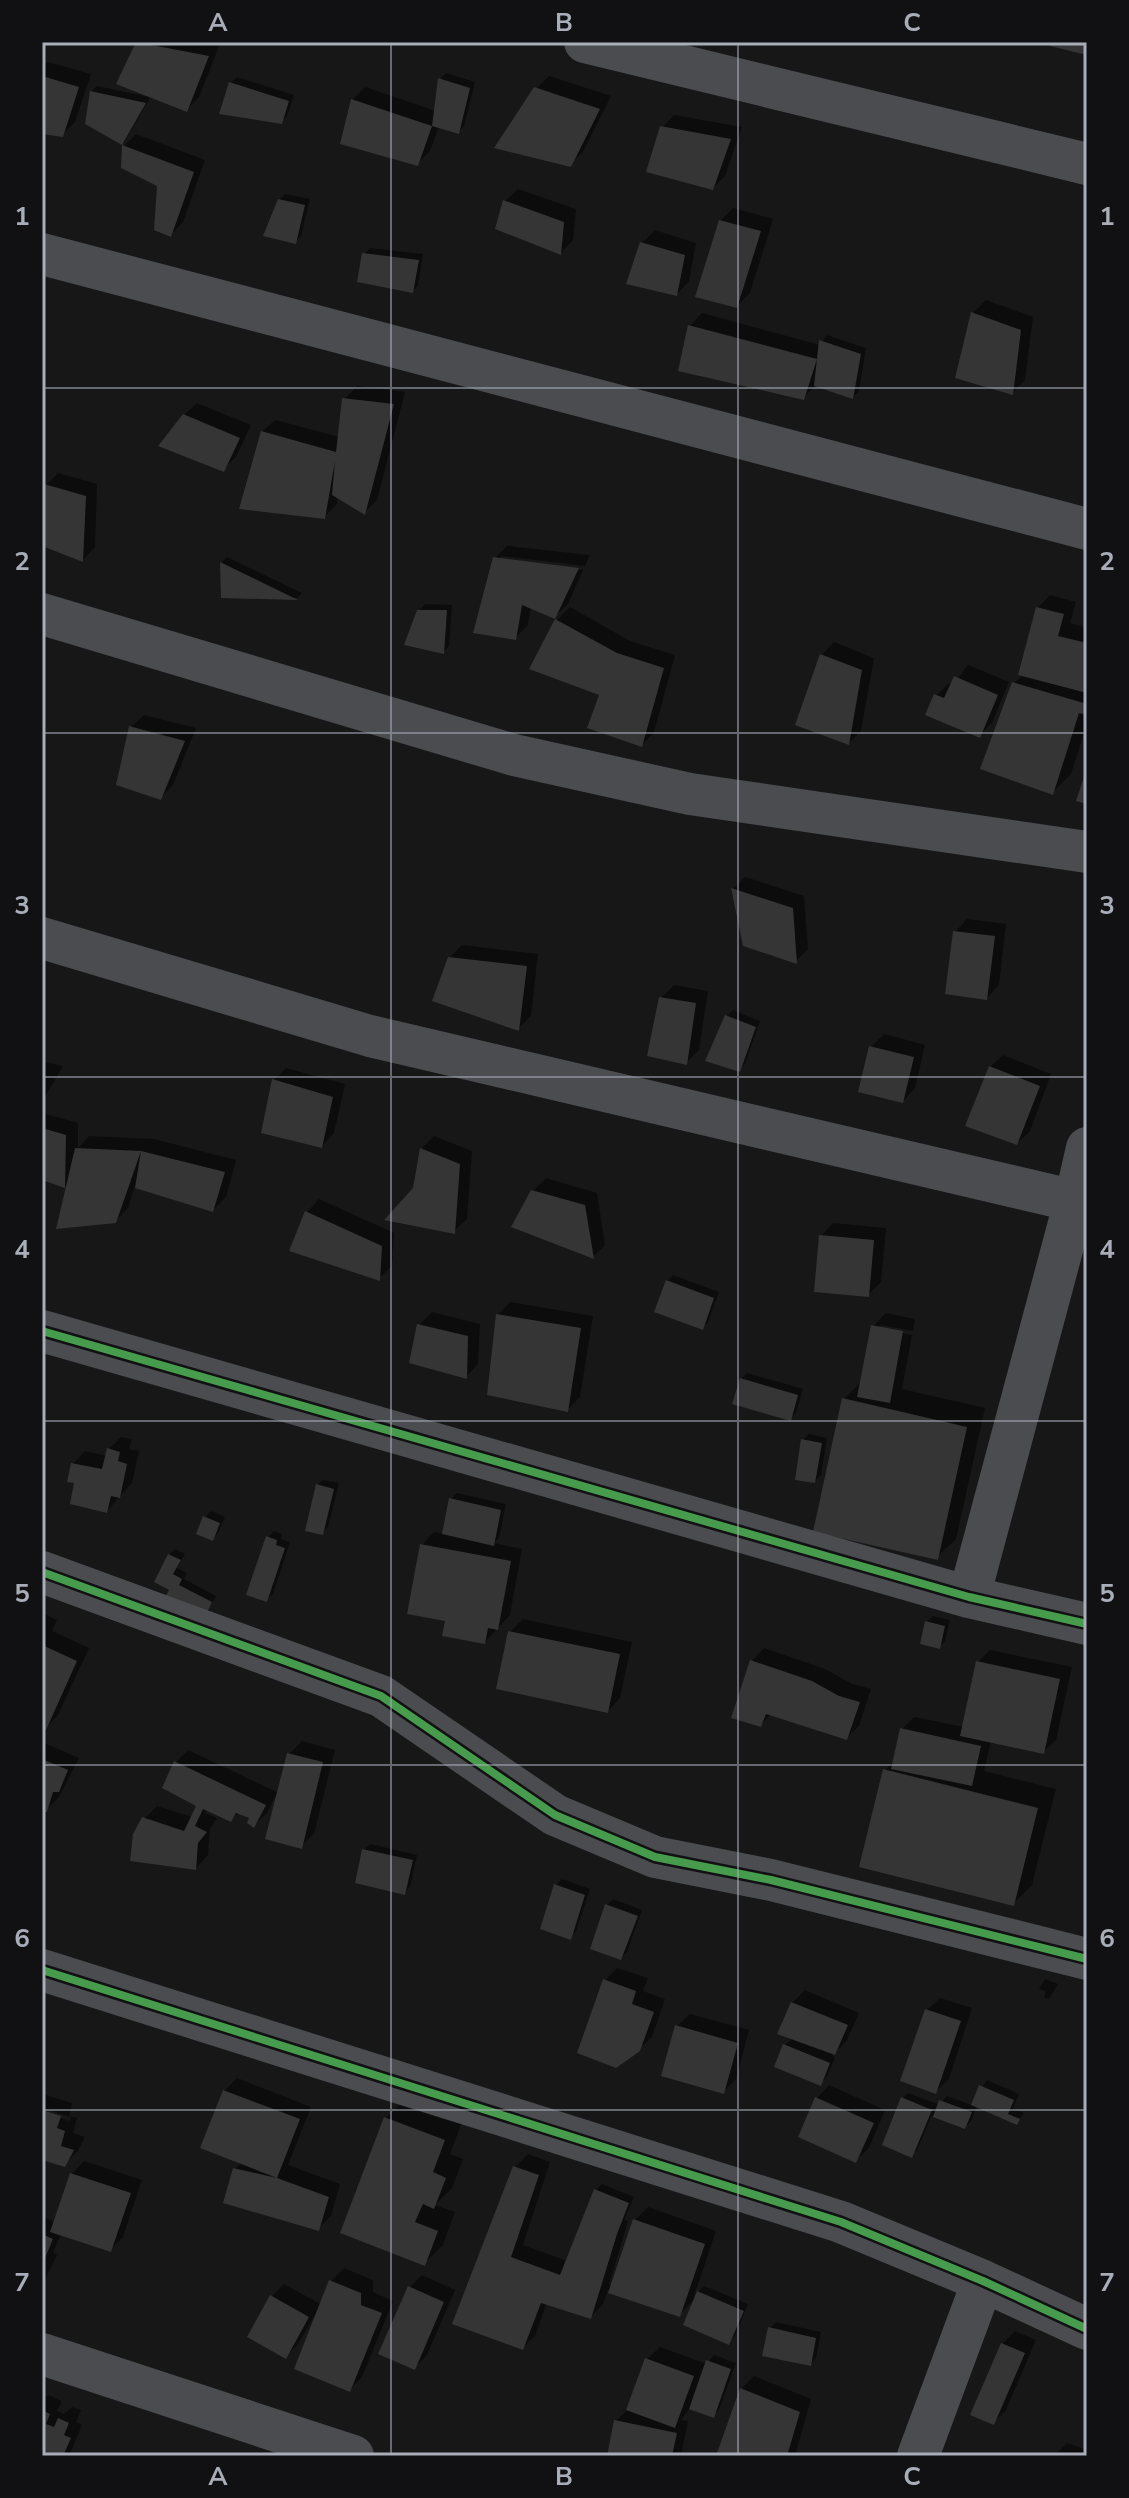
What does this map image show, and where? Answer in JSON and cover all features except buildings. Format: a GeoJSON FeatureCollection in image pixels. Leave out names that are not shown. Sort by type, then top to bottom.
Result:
{"type":"FeatureCollection","features":[{"type":"Feature","properties":{"kind":"street"},"geometry":{"type":"LineString","coordinates":[[585,42],[1087,164]]}},
{"type":"Feature","properties":{"kind":"street"},"geometry":{"type":"LineString","coordinates":[[42,254],[1087,529]]}},
{"type":"Feature","properties":{"kind":"street"},"geometry":{"type":"LineString","coordinates":[[42,614],[514,755],[690,794],[1087,852]]}},
{"type":"Feature","properties":{"kind":"street"},"geometry":{"type":"LineString","coordinates":[[42,938],[370,1036],[1075,1201]]}},
{"type":"Feature","properties":{"kind":"street"},"geometry":{"type":"LineString","coordinates":[[969,1597],[1087,1148]]}},
{"type":"Feature","properties":{"kind":"street"},"geometry":{"type":"LineString","coordinates":[[42,1331],[969,1597],[1087,1624]]}},
{"type":"Feature","properties":{"kind":"street"},"geometry":{"type":"LineString","coordinates":[[42,1572],[381,1696],[555,1815],[655,1857],[771,1880],[1087,1959]]}},
{"type":"Feature","properties":{"kind":"street"},"geometry":{"type":"LineString","coordinates":[[42,1970],[841,2222],[983,2281],[1087,2329]]}},
{"type":"Feature","properties":{"kind":"street"},"geometry":{"type":"LineString","coordinates":[[918,2456],[983,2281]]}},
{"type":"Feature","properties":{"kind":"street"},"geometry":{"type":"LineString","coordinates":[[42,2354],[353,2456]]}},
{"type":"Feature","properties":{"kind":"cycle path"},"geometry":{"type":"LineString","coordinates":[[42,1331],[969,1597],[1087,1624]]}},
{"type":"Feature","properties":{"kind":"cycle path"},"geometry":{"type":"LineString","coordinates":[[42,1572],[381,1696],[555,1815],[655,1857],[771,1880],[1087,1959]]}},
{"type":"Feature","properties":{"kind":"cycle path"},"geometry":{"type":"LineString","coordinates":[[42,1970],[841,2222],[983,2281],[1087,2329]]}}]}
